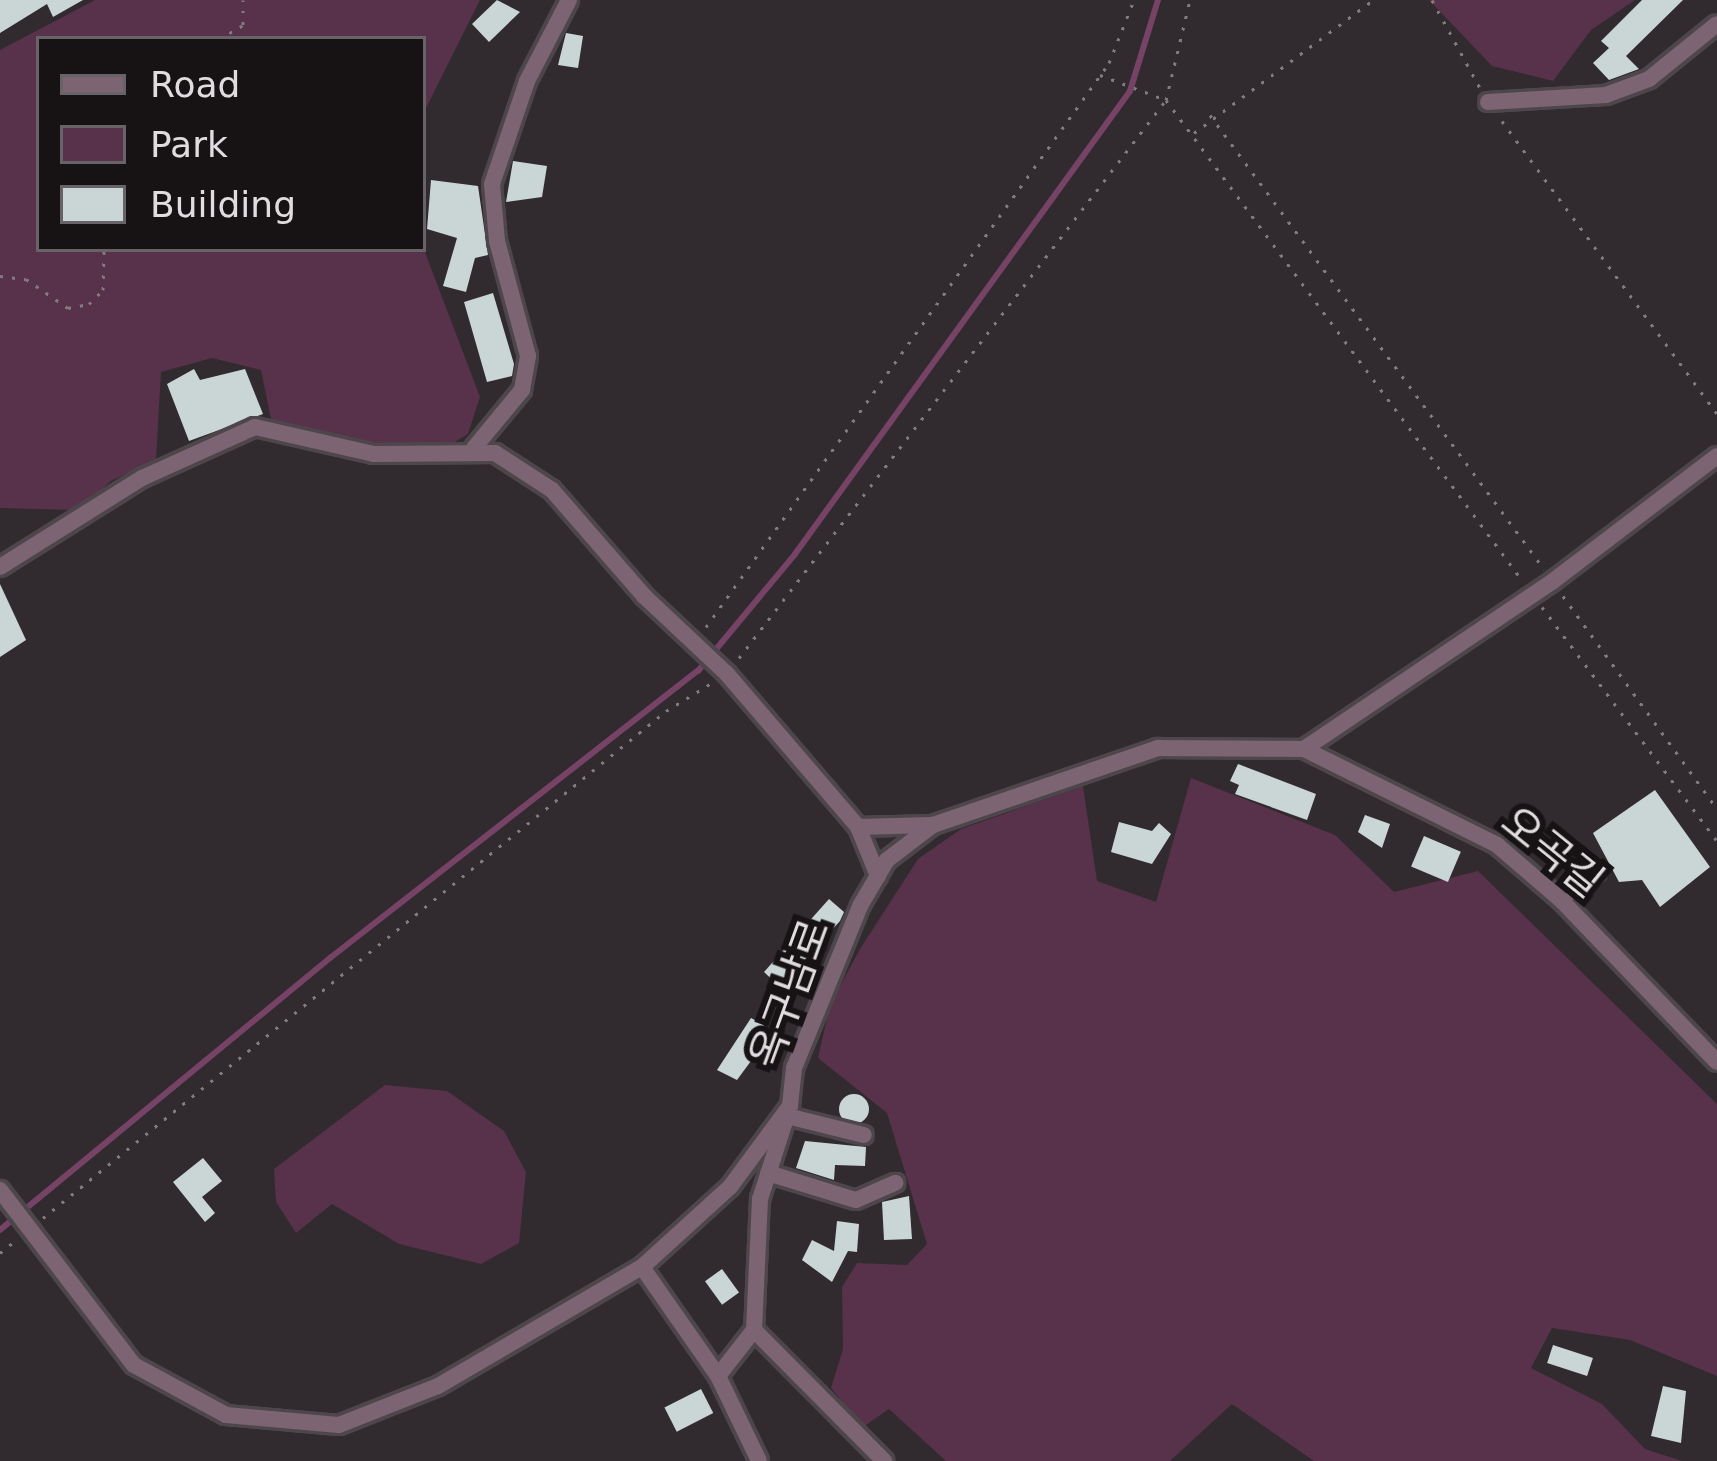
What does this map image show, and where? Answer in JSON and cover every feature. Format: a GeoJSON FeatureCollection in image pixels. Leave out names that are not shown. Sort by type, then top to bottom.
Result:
{"type":"FeatureCollection","features":[{"type":"Feature","properties":{"kind":"street"},"geometry":{"type":"LineString","coordinates":[[475,448],[522,390],[528,356],[497,241],[491,184],[520,98],[568,0]]}},
{"type":"Feature","properties":{"kind":"street"},"geometry":{"type":"LineString","coordinates":[[1488,103],[1606,94],[1649,79],[1717,24]]}},
{"type":"Feature","properties":{"kind":"street"},"geometry":{"type":"LineString","coordinates":[[502,415],[498,440],[722,671],[858,827],[878,876]]}},
{"type":"Feature","properties":{"kind":"street"},"geometry":{"type":"LineString","coordinates":[[0,567],[142,478],[255,427],[374,454],[431,459],[475,448],[527,469]]}},
{"type":"Feature","properties":{"kind":"street"},"geometry":{"type":"LineString","coordinates":[[1304,748],[1533,595],[1717,456]]}},
{"type":"Feature","properties":{"kind":"street","name":"옥구남로"},"geometry":{"type":"LineString","coordinates":[[4,1196],[134,1365],[226,1415],[274,1425],[339,1425],[438,1385],[642,1267],[730,1187],[788,1111],[794,1069],[878,876],[932,825],[1158,748],[1304,748]]}},
{"type":"Feature","properties":{"kind":"street","name":"오곡길"},"geometry":{"type":"LineString","coordinates":[[1304,748],[1497,845],[1562,901],[1717,1062]]}},
{"type":"Feature","properties":{"kind":"street"},"geometry":{"type":"LineString","coordinates":[[858,827],[932,825]]}},
{"type":"Feature","properties":{"kind":"street"},"geometry":{"type":"LineString","coordinates":[[718,1376],[754,1330],[768,1172],[788,1111],[864,1135]]}},
{"type":"Feature","properties":{"kind":"street"},"geometry":{"type":"LineString","coordinates":[[768,1172],[856,1200],[895,1184]]}},
{"type":"Feature","properties":{"kind":"street"},"geometry":{"type":"LineString","coordinates":[[642,1267],[718,1376],[759,1461]]}},
{"type":"Feature","properties":{"kind":"street"},"geometry":{"type":"LineString","coordinates":[[754,1330],[884,1461]]}},
{"type":"Feature","properties":{"kind":"lane"},"geometry":{"type":"LineString","coordinates":[[1562,901],[1599,874]]}},
{"type":"Feature","properties":{"kind":"path"},"geometry":{"type":"LineString","coordinates":[[225,36],[243,25],[243,0]]}},
{"type":"Feature","properties":{"kind":"path"},"geometry":{"type":"LineString","coordinates":[[698,648],[1100,75],[1134,1],[1124,0]]}},
{"type":"Feature","properties":{"kind":"path"},"geometry":{"type":"LineString","coordinates":[[0,1253],[25,1227],[666,711],[722,671],[1166,100],[1190,0]]}},
{"type":"Feature","properties":{"kind":"path"},"geometry":{"type":"LineString","coordinates":[[1193,134],[1210,115],[1373,0]]}},
{"type":"Feature","properties":{"kind":"path"},"geometry":{"type":"LineString","coordinates":[[1432,0],[1488,103],[1717,414]]}},
{"type":"Feature","properties":{"kind":"path"},"geometry":{"type":"LineString","coordinates":[[1100,75],[1166,100],[1717,841]]}},
{"type":"Feature","properties":{"kind":"path"},"geometry":{"type":"LineString","coordinates":[[1210,115],[1717,809]]}},
{"type":"Feature","properties":{"kind":"path"},"geometry":{"type":"LineString","coordinates":[[0,276],[26,279],[68,308],[88,304],[103,290],[104,252]]}},
{"type":"Feature","properties":{"kind":"green space"},"geometry":{"type":"Polygon","coordinates":[[[95,0],[480,0],[426,108],[426,36],[36,36],[36,252],[425,252],[480,397],[468,434],[439,452],[296,431],[271,419],[261,370],[212,358],[161,372],[156,460],[111,481],[78,510],[0,508],[0,50],[95,0]]]}},
{"type":"Feature","properties":{"kind":"green space"},"geometry":{"type":"Polygon","coordinates":[[[1429,0],[1635,0],[1591,30],[1553,81],[1492,66],[1429,0]]]}},
{"type":"Feature","properties":{"kind":"green space"},"geometry":{"type":"Polygon","coordinates":[[[1191,778],[1335,835],[1394,892],[1478,871],[1717,1104],[1717,1376],[1630,1340],[1552,1328],[1531,1368],[1602,1404],[1645,1449],[1682,1461],[1314,1461],[1232,1404],[1170,1461],[946,1461],[889,1409],[863,1427],[831,1388],[843,1349],[842,1287],[857,1263],[907,1265],[927,1244],[887,1113],[818,1058],[830,1005],[860,949],[918,859],[961,829],[1083,786],[1097,881],[1156,902],[1191,778]]]}},
{"type":"Feature","properties":{"kind":"green space"},"geometry":{"type":"Polygon","coordinates":[[[385,1085],[447,1091],[504,1131],[526,1172],[519,1243],[481,1264],[399,1244],[332,1204],[296,1233],[276,1202],[274,1169],[385,1085]]]}},
{"type":"Feature","properties":{"kind":"building"},"geometry":{"type":"Polygon","coordinates":[[[0,0],[83,0],[53,17],[47,4],[0,33],[0,0]]]}},
{"type":"Feature","properties":{"kind":"building"},"geometry":{"type":"Polygon","coordinates":[[[497,0],[520,12],[489,42],[472,24],[497,0]]]}},
{"type":"Feature","properties":{"kind":"building"},"geometry":{"type":"Polygon","coordinates":[[[1642,0],[1683,0],[1626,56],[1639,69],[1609,80],[1593,63],[1609,48],[1601,41],[1642,0]]]}},
{"type":"Feature","properties":{"kind":"building"},"geometry":{"type":"Polygon","coordinates":[[[566,33],[583,36],[578,68],[558,65],[566,33]]]}},
{"type":"Feature","properties":{"kind":"building"},"geometry":{"type":"Polygon","coordinates":[[[513,161],[547,166],[542,197],[506,202],[513,161]]]}},
{"type":"Feature","properties":{"kind":"building"},"geometry":{"type":"Polygon","coordinates":[[[431,180],[478,186],[488,255],[475,258],[466,292],[443,286],[457,238],[427,229],[431,180]]]}},
{"type":"Feature","properties":{"kind":"building"},"geometry":{"type":"Polygon","coordinates":[[[493,293],[514,364],[512,376],[487,382],[464,302],[493,293]]]}},
{"type":"Feature","properties":{"kind":"building"},"geometry":{"type":"Polygon","coordinates":[[[194,369],[200,380],[245,369],[263,414],[189,441],[167,384],[194,369]]]}},
{"type":"Feature","properties":{"kind":"building"},"geometry":{"type":"Polygon","coordinates":[[[0,584],[26,640],[0,657],[0,584]]]}},
{"type":"Feature","properties":{"kind":"building"},"geometry":{"type":"Polygon","coordinates":[[[1238,764],[1316,794],[1307,820],[1235,794],[1239,785],[1230,781],[1238,764]]]}},
{"type":"Feature","properties":{"kind":"building"},"geometry":{"type":"Polygon","coordinates":[[[1655,790],[1710,867],[1660,907],[1642,880],[1619,882],[1593,833],[1655,790]]]}},
{"type":"Feature","properties":{"kind":"building"},"geometry":{"type":"Polygon","coordinates":[[[1365,815],[1390,824],[1382,848],[1358,832],[1365,815]]]}},
{"type":"Feature","properties":{"kind":"building"},"geometry":{"type":"Polygon","coordinates":[[[1119,822],[1152,831],[1159,823],[1171,834],[1152,864],[1111,852],[1119,822]]]}},
{"type":"Feature","properties":{"kind":"building"},"geometry":{"type":"Polygon","coordinates":[[[1424,836],[1461,852],[1448,882],[1411,866],[1424,836]]]}},
{"type":"Feature","properties":{"kind":"building"},"geometry":{"type":"Polygon","coordinates":[[[829,899],[844,912],[840,921],[780,987],[764,972],[829,899]]]}},
{"type":"Feature","properties":{"kind":"building"},"geometry":{"type":"Polygon","coordinates":[[[751,1018],[764,1025],[754,1042],[762,1046],[737,1080],[717,1070],[751,1018]]]}},
{"type":"Feature","properties":{"kind":"building"},"geometry":{"type":"Polygon","coordinates":[[[854,1094],[869,1109],[854,1124],[839,1109],[854,1094]]]}},
{"type":"Feature","properties":{"kind":"building"},"geometry":{"type":"Polygon","coordinates":[[[805,1141],[866,1147],[865,1166],[835,1165],[834,1180],[796,1168],[805,1141]]]}},
{"type":"Feature","properties":{"kind":"building"},"geometry":{"type":"Polygon","coordinates":[[[203,1158],[222,1181],[202,1197],[215,1213],[205,1222],[173,1182],[203,1158]]]}},
{"type":"Feature","properties":{"kind":"building"},"geometry":{"type":"Polygon","coordinates":[[[909,1196],[912,1239],[884,1240],[882,1202],[909,1196]]]}},
{"type":"Feature","properties":{"kind":"building"},"geometry":{"type":"Polygon","coordinates":[[[837,1221],[859,1224],[857,1252],[848,1251],[832,1282],[802,1260],[812,1240],[834,1251],[837,1221]]]}},
{"type":"Feature","properties":{"kind":"building"},"geometry":{"type":"Polygon","coordinates":[[[722,1269],[739,1292],[722,1305],[705,1281],[722,1269]]]}},
{"type":"Feature","properties":{"kind":"building"},"geometry":{"type":"Polygon","coordinates":[[[1553,1345],[1593,1358],[1587,1376],[1547,1363],[1553,1345]]]}},
{"type":"Feature","properties":{"kind":"building"},"geometry":{"type":"Polygon","coordinates":[[[1663,1386],[1686,1391],[1681,1443],[1651,1436],[1663,1386]]]}},
{"type":"Feature","properties":{"kind":"building"},"geometry":{"type":"Polygon","coordinates":[[[701,1389],[713,1413],[677,1432],[664,1408],[701,1389]]]}},
{"type":"Feature","properties":{"kind":"waterway"},"geometry":{"type":"LineString","coordinates":[[0,1230],[330,958],[698,671],[795,554],[1130,91],[1158,0]]}}]}
